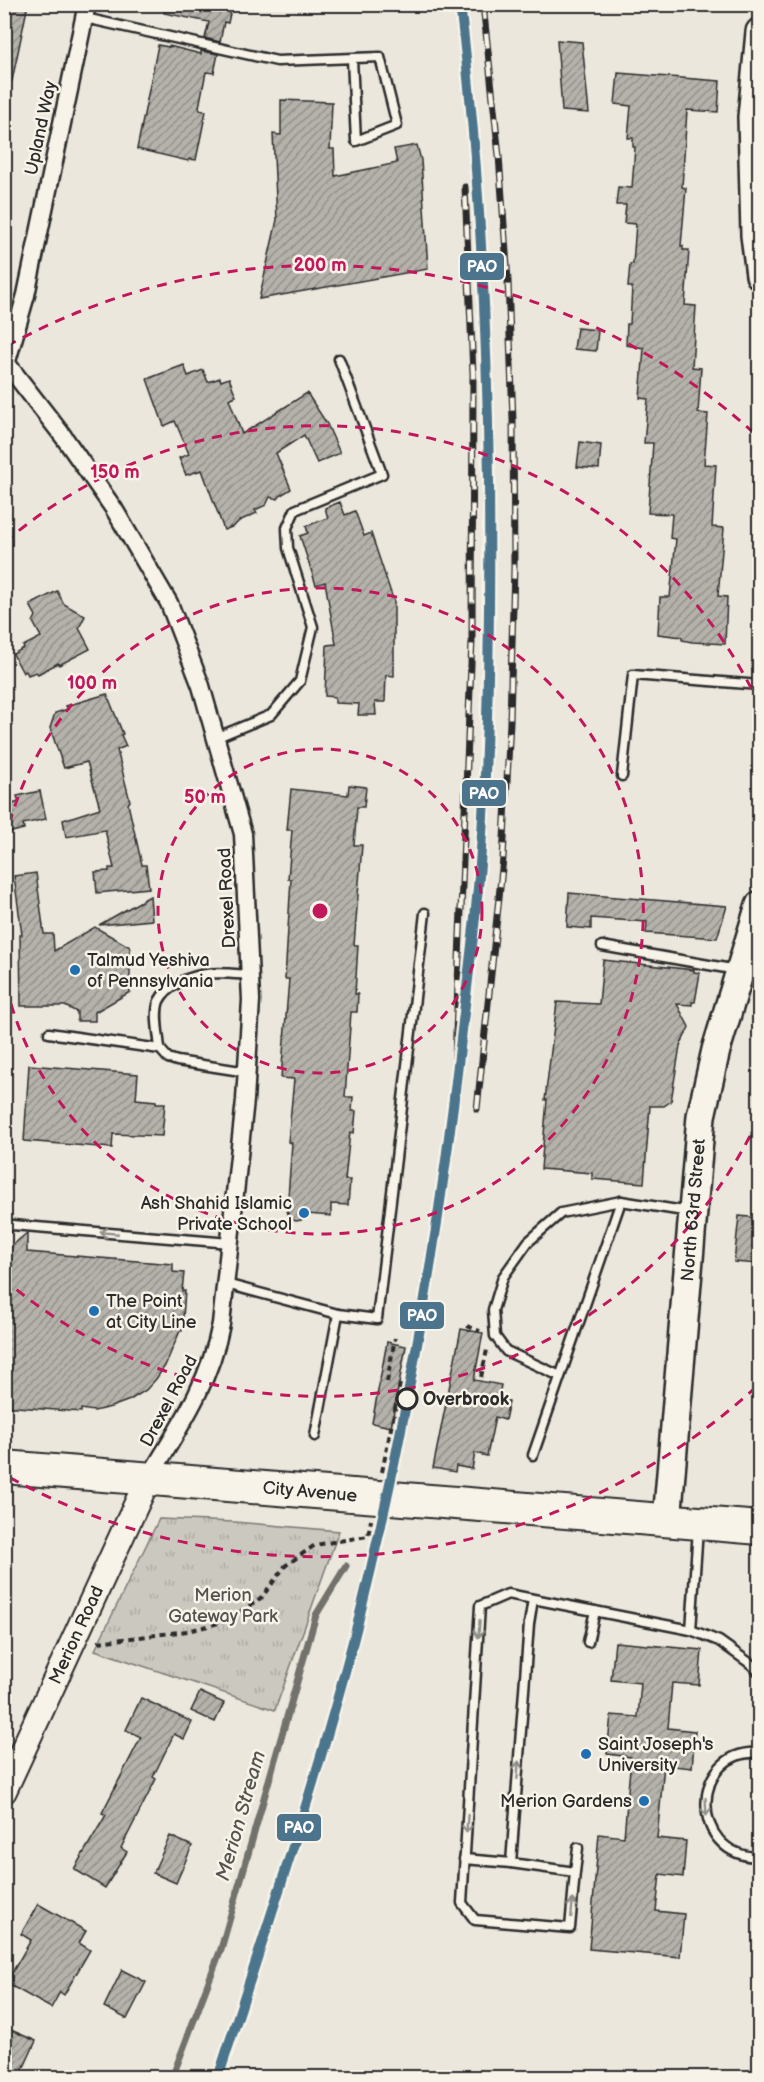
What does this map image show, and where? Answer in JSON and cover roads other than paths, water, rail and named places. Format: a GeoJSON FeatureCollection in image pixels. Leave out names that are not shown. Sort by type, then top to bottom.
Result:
{"type":"FeatureCollection","features":[{"type":"Feature","properties":{"kind":"highway","name":"City Avenue"},"geometry":{"type":"LineString","coordinates":[[4,1467],[148,1479],[363,1504],[456,1503],[759,1528]]}},
{"type":"Feature","properties":{"kind":"main road"},"geometry":{"type":"LineString","coordinates":[[759,32],[752,117],[755,235],[759,275]]}},
{"type":"Feature","properties":{"kind":"main road","name":"North 63rd Street"},"geometry":{"type":"LineString","coordinates":[[667,1521],[701,1116],[716,1050],[758,920]]}},
{"type":"Feature","properties":{"kind":"street","name":"Upland Way"},"geometry":{"type":"LineString","coordinates":[[5,362],[26,295],[86,11]]}},
{"type":"Feature","properties":{"kind":"street","name":"Drexel Road"},"geometry":{"type":"LineString","coordinates":[[5,362],[114,509],[169,603],[201,686],[243,834],[251,1000],[247,1072],[226,1284],[218,1340],[208,1373],[196,1398],[148,1479]]}},
{"type":"Feature","properties":{"kind":"street","name":"Merion Road"},"geometry":{"type":"LineString","coordinates":[[4,1791],[148,1479]]}},
{"type":"Feature","properties":{"kind":"lane"},"geometry":{"type":"LineString","coordinates":[[86,11],[277,61],[352,58],[380,57],[397,125],[356,141],[352,58]]}},
{"type":"Feature","properties":{"kind":"lane"},"geometry":{"type":"LineString","coordinates":[[215,738],[271,715],[300,681],[313,627],[288,548],[287,528],[295,510],[382,474],[339,359]]}},
{"type":"Feature","properties":{"kind":"lane"},"geometry":{"type":"LineString","coordinates":[[622,776],[633,675],[759,685]]}},
{"type":"Feature","properties":{"kind":"lane"},"geometry":{"type":"LineString","coordinates":[[226,1284],[338,1314],[377,1319],[425,913]]}},
{"type":"Feature","properties":{"kind":"lane"},"geometry":{"type":"LineString","coordinates":[[602,946],[741,970]]}},
{"type":"Feature","properties":{"kind":"lane"},"geometry":{"type":"LineString","coordinates":[[160,1049],[159,1002],[174,985],[205,973],[250,975]]}},
{"type":"Feature","properties":{"kind":"lane"},"geometry":{"type":"LineString","coordinates":[[49,1033],[160,1049],[168,1058],[177,1061],[247,1072]]}},
{"type":"Feature","properties":{"kind":"lane"},"geometry":{"type":"LineString","coordinates":[[532,1455],[621,1201]]}},
{"type":"Feature","properties":{"kind":"lane"},"geometry":{"type":"LineString","coordinates":[[560,1376],[506,1351],[495,1336],[493,1310],[503,1277],[528,1242],[561,1214],[621,1201],[693,1213]]}},
{"type":"Feature","properties":{"kind":"lane"},"geometry":{"type":"LineString","coordinates":[[4,1230],[12,1225],[230,1243]]}},
{"type":"Feature","properties":{"kind":"lane"},"geometry":{"type":"LineString","coordinates":[[315,1436],[338,1314]]}},
{"type":"Feature","properties":{"kind":"lane"},"geometry":{"type":"LineString","coordinates":[[691,1630],[699,1523]]}},
{"type":"Feature","properties":{"kind":"lane"},"geometry":{"type":"LineString","coordinates":[[578,1848],[570,1928],[475,1920],[462,1903],[480,1606],[508,1594],[691,1630],[719,1641],[751,1664],[759,1673]]}},
{"type":"Feature","properties":{"kind":"lane"},"geometry":{"type":"LineString","coordinates":[[511,1863],[529,1624],[533,1599]]}},
{"type":"Feature","properties":{"kind":"lane"},"geometry":{"type":"LineString","coordinates":[[588,1642],[595,1611]]}},
{"type":"Feature","properties":{"kind":"lane"},"geometry":{"type":"LineString","coordinates":[[759,1753],[735,1757],[720,1768],[709,1783],[705,1812],[718,1841],[739,1854],[759,1857]]}},
{"type":"Feature","properties":{"kind":"lane"},"geometry":{"type":"LineString","coordinates":[[464,1859],[575,1872]]}},
{"type":"Feature","properties":{"kind":"waterway","name":"Merion Stream"},"geometry":{"type":"LineString","coordinates":[[172,2078],[221,1949],[316,1615],[346,1566]]}},
{"type":"Feature","properties":{"kind":"railway"},"geometry":{"type":"LineString","coordinates":[[477,1109],[503,859],[510,722],[514,567],[513,421],[508,280],[499,156],[483,4]]}},
{"type":"Feature","properties":{"kind":"railway"},"geometry":{"type":"LineString","coordinates":[[453,1106],[472,640],[473,374],[465,187]]}},
{"type":"Feature","properties":{"kind":"place","name":"Talmud Yeshiva of Pennsylvania"},"geometry":{"type":"Point","coordinates":[75,970]}},
{"type":"Feature","properties":{"kind":"place","name":"Ash Shahid Islamic Private School"},"geometry":{"type":"Point","coordinates":[304,1213]}},
{"type":"Feature","properties":{"kind":"place","name":"The Point at City Line"},"geometry":{"type":"Point","coordinates":[94,1311]}},
{"type":"Feature","properties":{"kind":"place","name":"Overbrook"},"geometry":{"type":"Point","coordinates":[407,1399]}},
{"type":"Feature","properties":{"kind":"place","name":"Saint Joseph's University"},"geometry":{"type":"Point","coordinates":[586,1754]}},
{"type":"Feature","properties":{"kind":"place","name":"Merion Gardens"},"geometry":{"type":"Point","coordinates":[644,1801]}},
{"type":"Feature","properties":{"kind":"park label","name":"Merion Gateway Park"},"geometry":{"type":"Point","coordinates":[223,1605]}}]}
